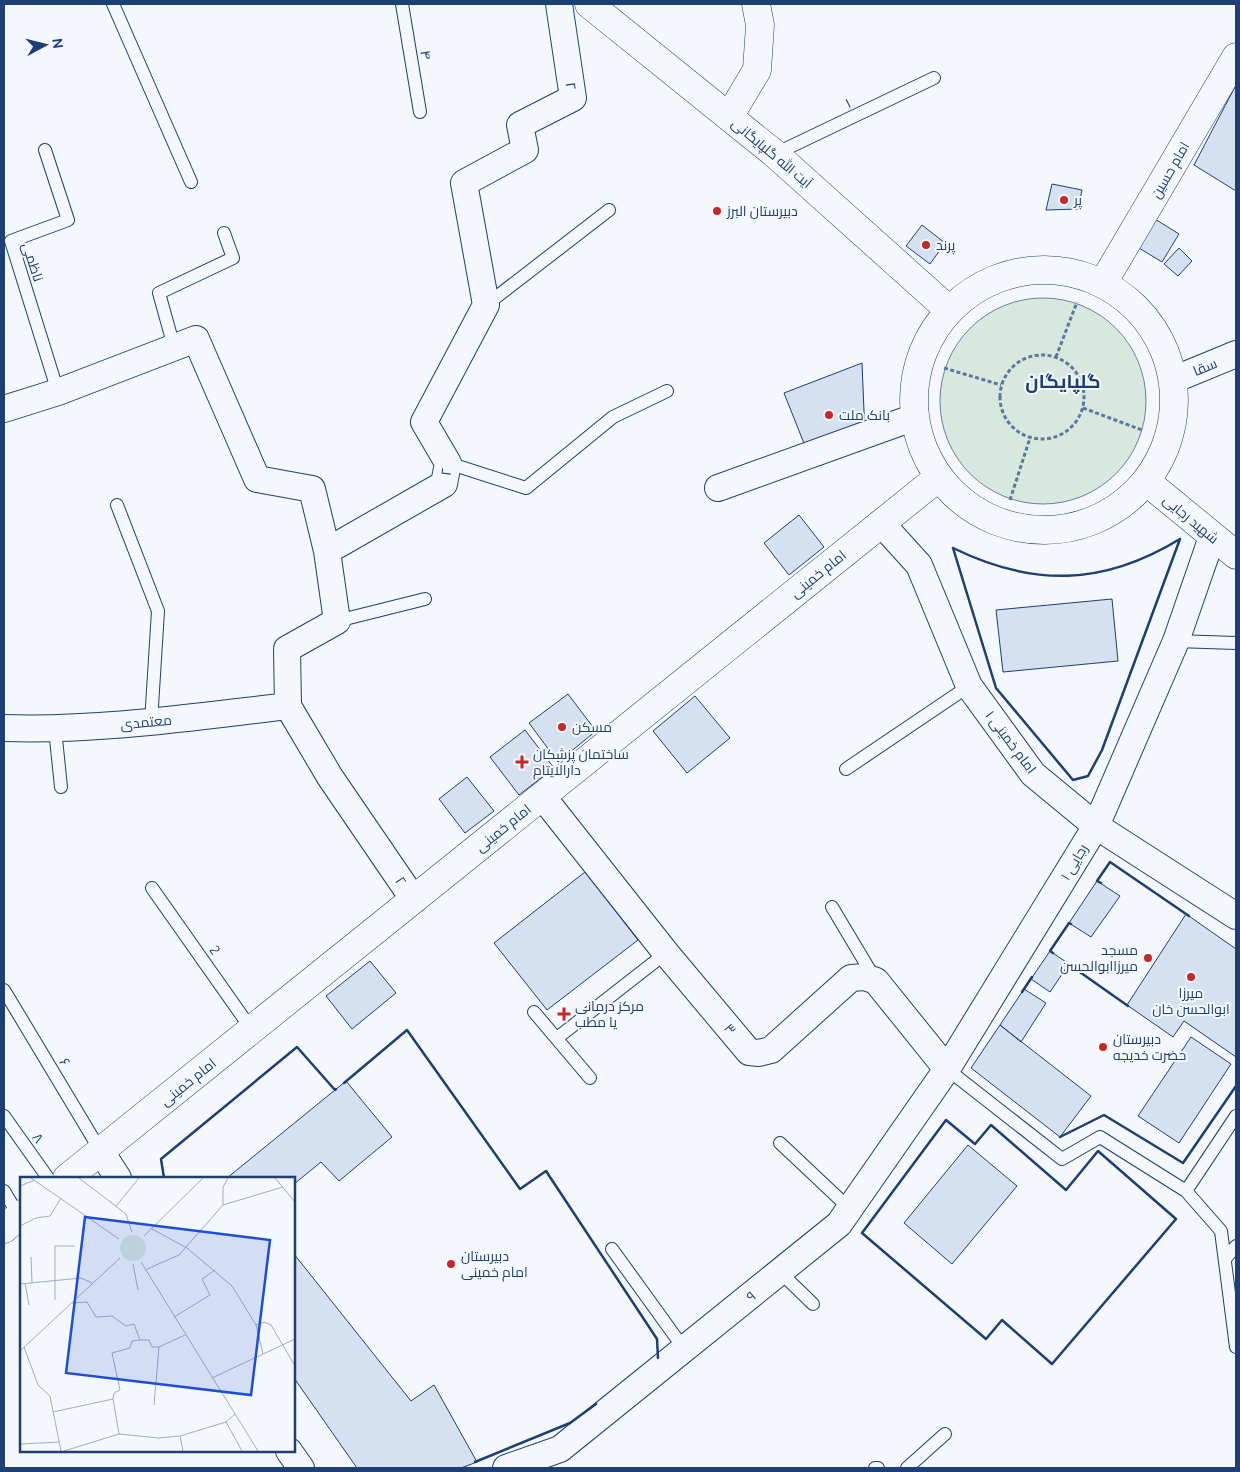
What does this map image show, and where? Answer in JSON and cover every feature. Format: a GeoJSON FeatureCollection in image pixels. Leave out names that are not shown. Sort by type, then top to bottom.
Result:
{"type":"FeatureCollection","features":[{"type":"Feature","properties":{"kind":"main road","name":"آیت الله گلپایگانی"},"geometry":{"type":"LineString","coordinates":[[589,4],[775,154],[949,310]]}},
{"type":"Feature","properties":{"kind":"main road"},"geometry":{"type":"LineString","coordinates":[[729,117],[757,70],[760,25],[756,4]]}},
{"type":"Feature","properties":{"kind":"main road","name":"امام حسین"},"geometry":{"type":"LineString","coordinates":[[1103,283],[1222,96],[1236,58]]}},
{"type":"Feature","properties":{"kind":"main road"},"geometry":{"type":"LineString","coordinates":[[1039,269],[1072,272],[1103,283],[1129,300],[1150,323],[1165,350],[1173,380],[1174,416],[1165,451],[1147,482],[1126,502],[1102,518],[1074,528],[1036,531],[999,523],[965,505],[939,477],[923,449],[915,418],[915,379],[927,342],[949,310],[976,289],[1006,275],[1039,269]]}},
{"type":"Feature","properties":{"kind":"main road","name":"امام خمینی"},"geometry":{"type":"LineString","coordinates":[[68,1177],[542,796],[668,706],[881,523],[939,477]]}},
{"type":"Feature","properties":{"kind":"main road","name":"شهید رجایی"},"geometry":{"type":"LineString","coordinates":[[1147,482],[1236,556]]}},
{"type":"Feature","properties":{"kind":"street","name":"۲"},"geometry":{"type":"LineString","coordinates":[[328,551],[444,484],[448,462],[424,422],[486,305],[464,183],[525,150],[520,125],[573,98],[560,4]]}},
{"type":"Feature","properties":{"kind":"street"},"geometry":{"type":"LineString","coordinates":[[4,409],[58,392],[196,339],[257,479],[312,489],[328,551],[337,621]]}},
{"type":"Feature","properties":{"kind":"street","name":"سقا"},"geometry":{"type":"LineString","coordinates":[[1173,380],[1236,354]]}},
{"type":"Feature","properties":{"kind":"street"},"geometry":{"type":"LineString","coordinates":[[718,488],[915,418]]}},
{"type":"Feature","properties":{"kind":"street","name":"امام خمینی ۱"},"geometry":{"type":"LineString","coordinates":[[881,523],[919,565],[969,686],[1033,774],[1096,826],[1236,916]]}},
{"type":"Feature","properties":{"kind":"street","name":"رجایی ۱"},"geometry":{"type":"LineString","coordinates":[[947,1069],[1096,826],[1176,642],[1212,537]]}},
{"type":"Feature","properties":{"kind":"street","name":"۲"},"geometry":{"type":"LineString","coordinates":[[337,621],[287,649],[288,706],[330,777],[414,900]]}},
{"type":"Feature","properties":{"kind":"street","name":"معتمدی"},"geometry":{"type":"LineString","coordinates":[[4,728],[55,729],[151,722],[288,706]]}},
{"type":"Feature","properties":{"kind":"street","name":"۳"},"geometry":{"type":"LineString","coordinates":[[542,796],[666,953],[749,1052],[759,1053],[771,1050],[851,978],[865,977],[876,981]]}},
{"type":"Feature","properties":{"kind":"street"},"geometry":{"type":"LineString","coordinates":[[876,981],[947,1069]]}},
{"type":"Feature","properties":{"kind":"street","name":"۹"},"geometry":{"type":"LineString","coordinates":[[506,1468],[564,1459],[685,1350],[839,1224],[947,1069]]}},
{"type":"Feature","properties":{"kind":"street"},"geometry":{"type":"LineString","coordinates":[[100,1150],[117,1177]]}},
{"type":"Feature","properties":{"kind":"street"},"geometry":{"type":"LineString","coordinates":[[291,1452],[300,1468]]}},
{"type":"Feature","properties":{"kind":"lane"},"geometry":{"type":"LineString","coordinates":[[112,4],[191,182]]}},
{"type":"Feature","properties":{"kind":"lane","name":"۴"},"geometry":{"type":"LineString","coordinates":[[402,4],[420,112]]}},
{"type":"Feature","properties":{"kind":"lane","name":"۱"},"geometry":{"type":"LineString","coordinates":[[775,154],[934,78]]}},
{"type":"Feature","properties":{"kind":"lane","name":"ناظمی"},"geometry":{"type":"LineString","coordinates":[[45,150],[68,220],[11,241],[58,392]]}},
{"type":"Feature","properties":{"kind":"lane"},"geometry":{"type":"LineString","coordinates":[[486,305],[609,210]]}},
{"type":"Feature","properties":{"kind":"lane"},"geometry":{"type":"LineString","coordinates":[[174,347],[159,293],[233,258],[224,233]]}},
{"type":"Feature","properties":{"kind":"lane"},"geometry":{"type":"LineString","coordinates":[[448,462],[526,488],[613,417],[667,391]]}},
{"type":"Feature","properties":{"kind":"lane"},"geometry":{"type":"LineString","coordinates":[[117,505],[158,611],[151,722]]}},
{"type":"Feature","properties":{"kind":"lane"},"geometry":{"type":"LineString","coordinates":[[337,621],[426,599]]}},
{"type":"Feature","properties":{"kind":"lane"},"geometry":{"type":"LineString","coordinates":[[1176,642],[1236,642]]}},
{"type":"Feature","properties":{"kind":"lane"},"geometry":{"type":"LineString","coordinates":[[846,769],[969,686]]}},
{"type":"Feature","properties":{"kind":"lane"},"geometry":{"type":"LineString","coordinates":[[55,729],[61,787]]}},
{"type":"Feature","properties":{"kind":"lane","name":"2"},"geometry":{"type":"LineString","coordinates":[[152,888],[252,1030]]}},
{"type":"Feature","properties":{"kind":"lane"},"geometry":{"type":"LineString","coordinates":[[832,907],[876,981]]}},
{"type":"Feature","properties":{"kind":"lane"},"geometry":{"type":"LineString","coordinates":[[557,1038],[666,953]]}},
{"type":"Feature","properties":{"kind":"lane","name":"۶"},"geometry":{"type":"LineString","coordinates":[[4,990],[100,1150]]}},
{"type":"Feature","properties":{"kind":"lane"},"geometry":{"type":"LineString","coordinates":[[534,1012],[590,1078]]}},
{"type":"Feature","properties":{"kind":"lane"},"geometry":{"type":"LineString","coordinates":[[947,1069],[1062,1159],[1100,1137],[1186,1191],[1221,1231],[1236,1347]]}},
{"type":"Feature","properties":{"kind":"lane","name":"۸"},"geometry":{"type":"LineString","coordinates":[[4,1116],[47,1177]]}},
{"type":"Feature","properties":{"kind":"lane"},"geometry":{"type":"LineString","coordinates":[[1186,1191],[1236,1116]]}},
{"type":"Feature","properties":{"kind":"lane"},"geometry":{"type":"LineString","coordinates":[[780,1144],[850,1209]]}},
{"type":"Feature","properties":{"kind":"lane"},"geometry":{"type":"LineString","coordinates":[[4,1191],[15,1220]]}},
{"type":"Feature","properties":{"kind":"lane"},"geometry":{"type":"LineString","coordinates":[[1225,1259],[1236,1246]]}},
{"type":"Feature","properties":{"kind":"lane"},"geometry":{"type":"LineString","coordinates":[[612,1249],[685,1350]]}},
{"type":"Feature","properties":{"kind":"lane"},"geometry":{"type":"LineString","coordinates":[[780,1272],[813,1304]]}},
{"type":"Feature","properties":{"kind":"lane"},"geometry":{"type":"LineString","coordinates":[[907,1468],[945,1434]]}},
{"type":"Feature","properties":{"kind":"path"},"geometry":{"type":"LineString","coordinates":[[1056,357],[1078,302]]}},
{"type":"Feature","properties":{"kind":"path"},"geometry":{"type":"LineString","coordinates":[[1043,354],[1056,357],[1067,363],[1076,372],[1082,383],[1083,408],[1077,420],[1068,430],[1056,436],[1043,439],[1030,438],[1018,432],[1008,423],[1002,411],[999,398],[1001,385],[1007,372],[1017,362],[1029,356],[1043,354]]}},
{"type":"Feature","properties":{"kind":"path"},"geometry":{"type":"LineString","coordinates":[[944,368],[1001,385]]}},
{"type":"Feature","properties":{"kind":"path"},"geometry":{"type":"LineString","coordinates":[[1083,408],[1142,430]]}},
{"type":"Feature","properties":{"kind":"path"},"geometry":{"type":"LineString","coordinates":[[1010,500],[1030,438]]}},
{"type":"Feature","properties":{"kind":"shaded area"},"geometry":{"type":"Polygon","coordinates":[[[1033,298],[1053,298],[1073,302],[1092,310],[1109,321],[1123,335],[1134,352],[1142,371],[1146,401],[1142,431],[1134,450],[1123,467],[1109,481],[1092,492],[1073,500],[1053,504],[1033,504],[1013,500],[994,492],[977,481],[963,467],[952,450],[944,431],[940,411],[940,391],[944,371],[952,352],[963,335],[977,321],[994,310],[1013,302],[1033,298]]]}},
{"type":"Feature","properties":{"kind":"building"},"geometry":{"type":"Polygon","coordinates":[[[1236,85],[1236,191],[1194,165],[1236,85]]]}},
{"type":"Feature","properties":{"kind":"building","name":"پر"},"geometry":{"type":"Polygon","coordinates":[[[1052,184],[1082,190],[1078,209],[1046,210],[1052,184]]]}},
{"type":"Feature","properties":{"kind":"building"},"geometry":{"type":"Polygon","coordinates":[[[1155,219],[1179,234],[1162,262],[1139,248],[1155,219]]]}},
{"type":"Feature","properties":{"kind":"building","name":"پرند"},"geometry":{"type":"Polygon","coordinates":[[[922,225],[945,243],[930,264],[906,246],[922,225]]]}},
{"type":"Feature","properties":{"kind":"building"},"geometry":{"type":"Polygon","coordinates":[[[1179,248],[1192,261],[1178,276],[1164,264],[1179,248]]]}},
{"type":"Feature","properties":{"kind":"building","name":"بانک ملت"},"geometry":{"type":"Polygon","coordinates":[[[862,363],[865,435],[809,456],[784,393],[862,363]]]}},
{"type":"Feature","properties":{"kind":"building"},"geometry":{"type":"Polygon","coordinates":[[[799,515],[824,547],[789,575],[764,543],[799,515]]]}},
{"type":"Feature","properties":{"kind":"building"},"geometry":{"type":"Polygon","coordinates":[[[1112,599],[1118,661],[1003,672],[996,610],[1112,599]]]}},
{"type":"Feature","properties":{"kind":"building","name":"مسکن"},"geometry":{"type":"Polygon","coordinates":[[[568,694],[596,731],[558,762],[529,723],[568,694]]]}},
{"type":"Feature","properties":{"kind":"building"},"geometry":{"type":"Polygon","coordinates":[[[695,696],[730,738],[687,773],[653,731],[695,696]]]}},
{"type":"Feature","properties":{"kind":"building","name":"ساختمان پزشکان دارالایتام"},"geometry":{"type":"Polygon","coordinates":[[[525,730],[554,768],[519,795],[490,757],[525,730]]]}},
{"type":"Feature","properties":{"kind":"building"},"geometry":{"type":"Polygon","coordinates":[[[467,777],[494,811],[465,833],[439,799],[467,777]]]}},
{"type":"Feature","properties":{"kind":"building"},"geometry":{"type":"Polygon","coordinates":[[[585,872],[638,940],[547,1010],[494,943],[585,872]]]}},
{"type":"Feature","properties":{"kind":"building"},"geometry":{"type":"Polygon","coordinates":[[[1097,881],[1120,896],[1091,937],[1069,923],[1097,881]]]}},
{"type":"Feature","properties":{"kind":"building","name":"میرزا ابوالحسن خان"},"geometry":{"type":"Polygon","coordinates":[[[1186,914],[1236,949],[1236,1057],[1184,1021],[1173,1037],[1127,1005],[1186,914]]]}},
{"type":"Feature","properties":{"kind":"building"},"geometry":{"type":"Polygon","coordinates":[[[1050,951],[1069,964],[1050,992],[1031,979],[1050,951]]]}},
{"type":"Feature","properties":{"kind":"building"},"geometry":{"type":"Polygon","coordinates":[[[370,961],[396,993],[352,1029],[326,996],[370,961]]]}},
{"type":"Feature","properties":{"kind":"building"},"geometry":{"type":"Polygon","coordinates":[[[1024,989],[1046,1003],[1021,1042],[1000,1025],[1024,989]]]}},
{"type":"Feature","properties":{"kind":"building"},"geometry":{"type":"Polygon","coordinates":[[[1000,1025],[1091,1096],[1060,1137],[971,1068],[1000,1025]]]}},
{"type":"Feature","properties":{"kind":"building"},"geometry":{"type":"Polygon","coordinates":[[[1191,1037],[1231,1064],[1179,1143],[1138,1116],[1191,1037]]]}},
{"type":"Feature","properties":{"kind":"building"},"geometry":{"type":"Polygon","coordinates":[[[346,1081],[392,1137],[339,1181],[321,1162],[295,1183],[295,1177],[228,1177],[346,1081]]]}},
{"type":"Feature","properties":{"kind":"building"},"geometry":{"type":"Polygon","coordinates":[[[968,1145],[1017,1186],[952,1264],[904,1223],[968,1145]]]}},
{"type":"Feature","properties":{"kind":"building"},"geometry":{"type":"Polygon","coordinates":[[[295,1255],[411,1401],[434,1385],[477,1462],[461,1468],[357,1468],[295,1379],[295,1255]]]}},
{"type":"Feature","properties":{"kind":"wall"},"geometry":{"type":"LineString","coordinates":[[953,548],[996,688],[1073,780],[1088,776],[1102,750],[1180,539]]}},
{"type":"Feature","properties":{"kind":"wall"},"geometry":{"type":"LineString","coordinates":[[953,548],[983,561],[1011,570],[1040,575],[1068,576],[1095,573],[1123,566],[1180,539]]}},
{"type":"Feature","properties":{"kind":"wall"},"geometry":{"type":"LineString","coordinates":[[1101,883],[1097,881],[1110,862],[1189,916]]}},
{"type":"Feature","properties":{"kind":"wall"},"geometry":{"type":"LineString","coordinates":[[1053,953],[1050,951],[1069,923],[1071,924]]}},
{"type":"Feature","properties":{"kind":"wall"},"geometry":{"type":"LineString","coordinates":[[1067,963],[1128,1006]]}},
{"type":"Feature","properties":{"kind":"wall"},"geometry":{"type":"LineString","coordinates":[[1022,992],[1032,977]]}},
{"type":"Feature","properties":{"kind":"wall"},"geometry":{"type":"LineString","coordinates":[[344,1083],[407,1030],[520,1189],[546,1171],[657,1339],[658,1358]]}},
{"type":"Feature","properties":{"kind":"wall"},"geometry":{"type":"LineString","coordinates":[[164,1177],[161,1159],[297,1047],[336,1089]]}},
{"type":"Feature","properties":{"kind":"wall"},"geometry":{"type":"LineString","coordinates":[[1060,1137],[1104,1115],[1183,1163],[1236,1086]]}},
{"type":"Feature","properties":{"kind":"wall"},"geometry":{"type":"LineString","coordinates":[[946,1120],[975,1144],[991,1125],[1066,1190],[1098,1151],[1176,1219],[1052,1364],[1002,1320],[986,1339],[862,1233],[946,1120]]}},
{"type":"Feature","properties":{"kind":"wall"},"geometry":{"type":"LineString","coordinates":[[475,1462],[570,1423],[596,1404]]}},
{"type":"Feature","properties":{"kind":"place","name":"پر"},"geometry":{"type":"Point","coordinates":[1064,200]}},
{"type":"Feature","properties":{"kind":"place","name":"دبیرستان البرز"},"geometry":{"type":"Point","coordinates":[717,211]}},
{"type":"Feature","properties":{"kind":"place","name":"پرند"},"geometry":{"type":"Point","coordinates":[926,245]}},
{"type":"Feature","properties":{"kind":"place","name":"بانک ملت"},"geometry":{"type":"Point","coordinates":[829,415]}},
{"type":"Feature","properties":{"kind":"place","name":"مسکن"},"geometry":{"type":"Point","coordinates":[562,727]}},
{"type":"Feature","properties":{"kind":"place","name":"ساختمان پزشکان دارالایتام"},"geometry":{"type":"Point","coordinates":[522,762]}},
{"type":"Feature","properties":{"kind":"place","name":"مسجد میرزاابوالحسن"},"geometry":{"type":"Point","coordinates":[1148,958]}},
{"type":"Feature","properties":{"kind":"place","name":"میرزا ابوالحسن خان"},"geometry":{"type":"Point","coordinates":[1191,977]}},
{"type":"Feature","properties":{"kind":"place","name":"مرکز درمانی یا مطب"},"geometry":{"type":"Point","coordinates":[564,1014]}},
{"type":"Feature","properties":{"kind":"place","name":"دبیرستان حضرت خدیجه"},"geometry":{"type":"Point","coordinates":[1103,1047]}},
{"type":"Feature","properties":{"kind":"place","name":"دبیرستان امام خمینی"},"geometry":{"type":"Point","coordinates":[451,1264]}},
{"type":"Feature","properties":{"kind":"district","name":"گلپایگان"},"geometry":{"type":"Point","coordinates":[1063,381]}}]}
